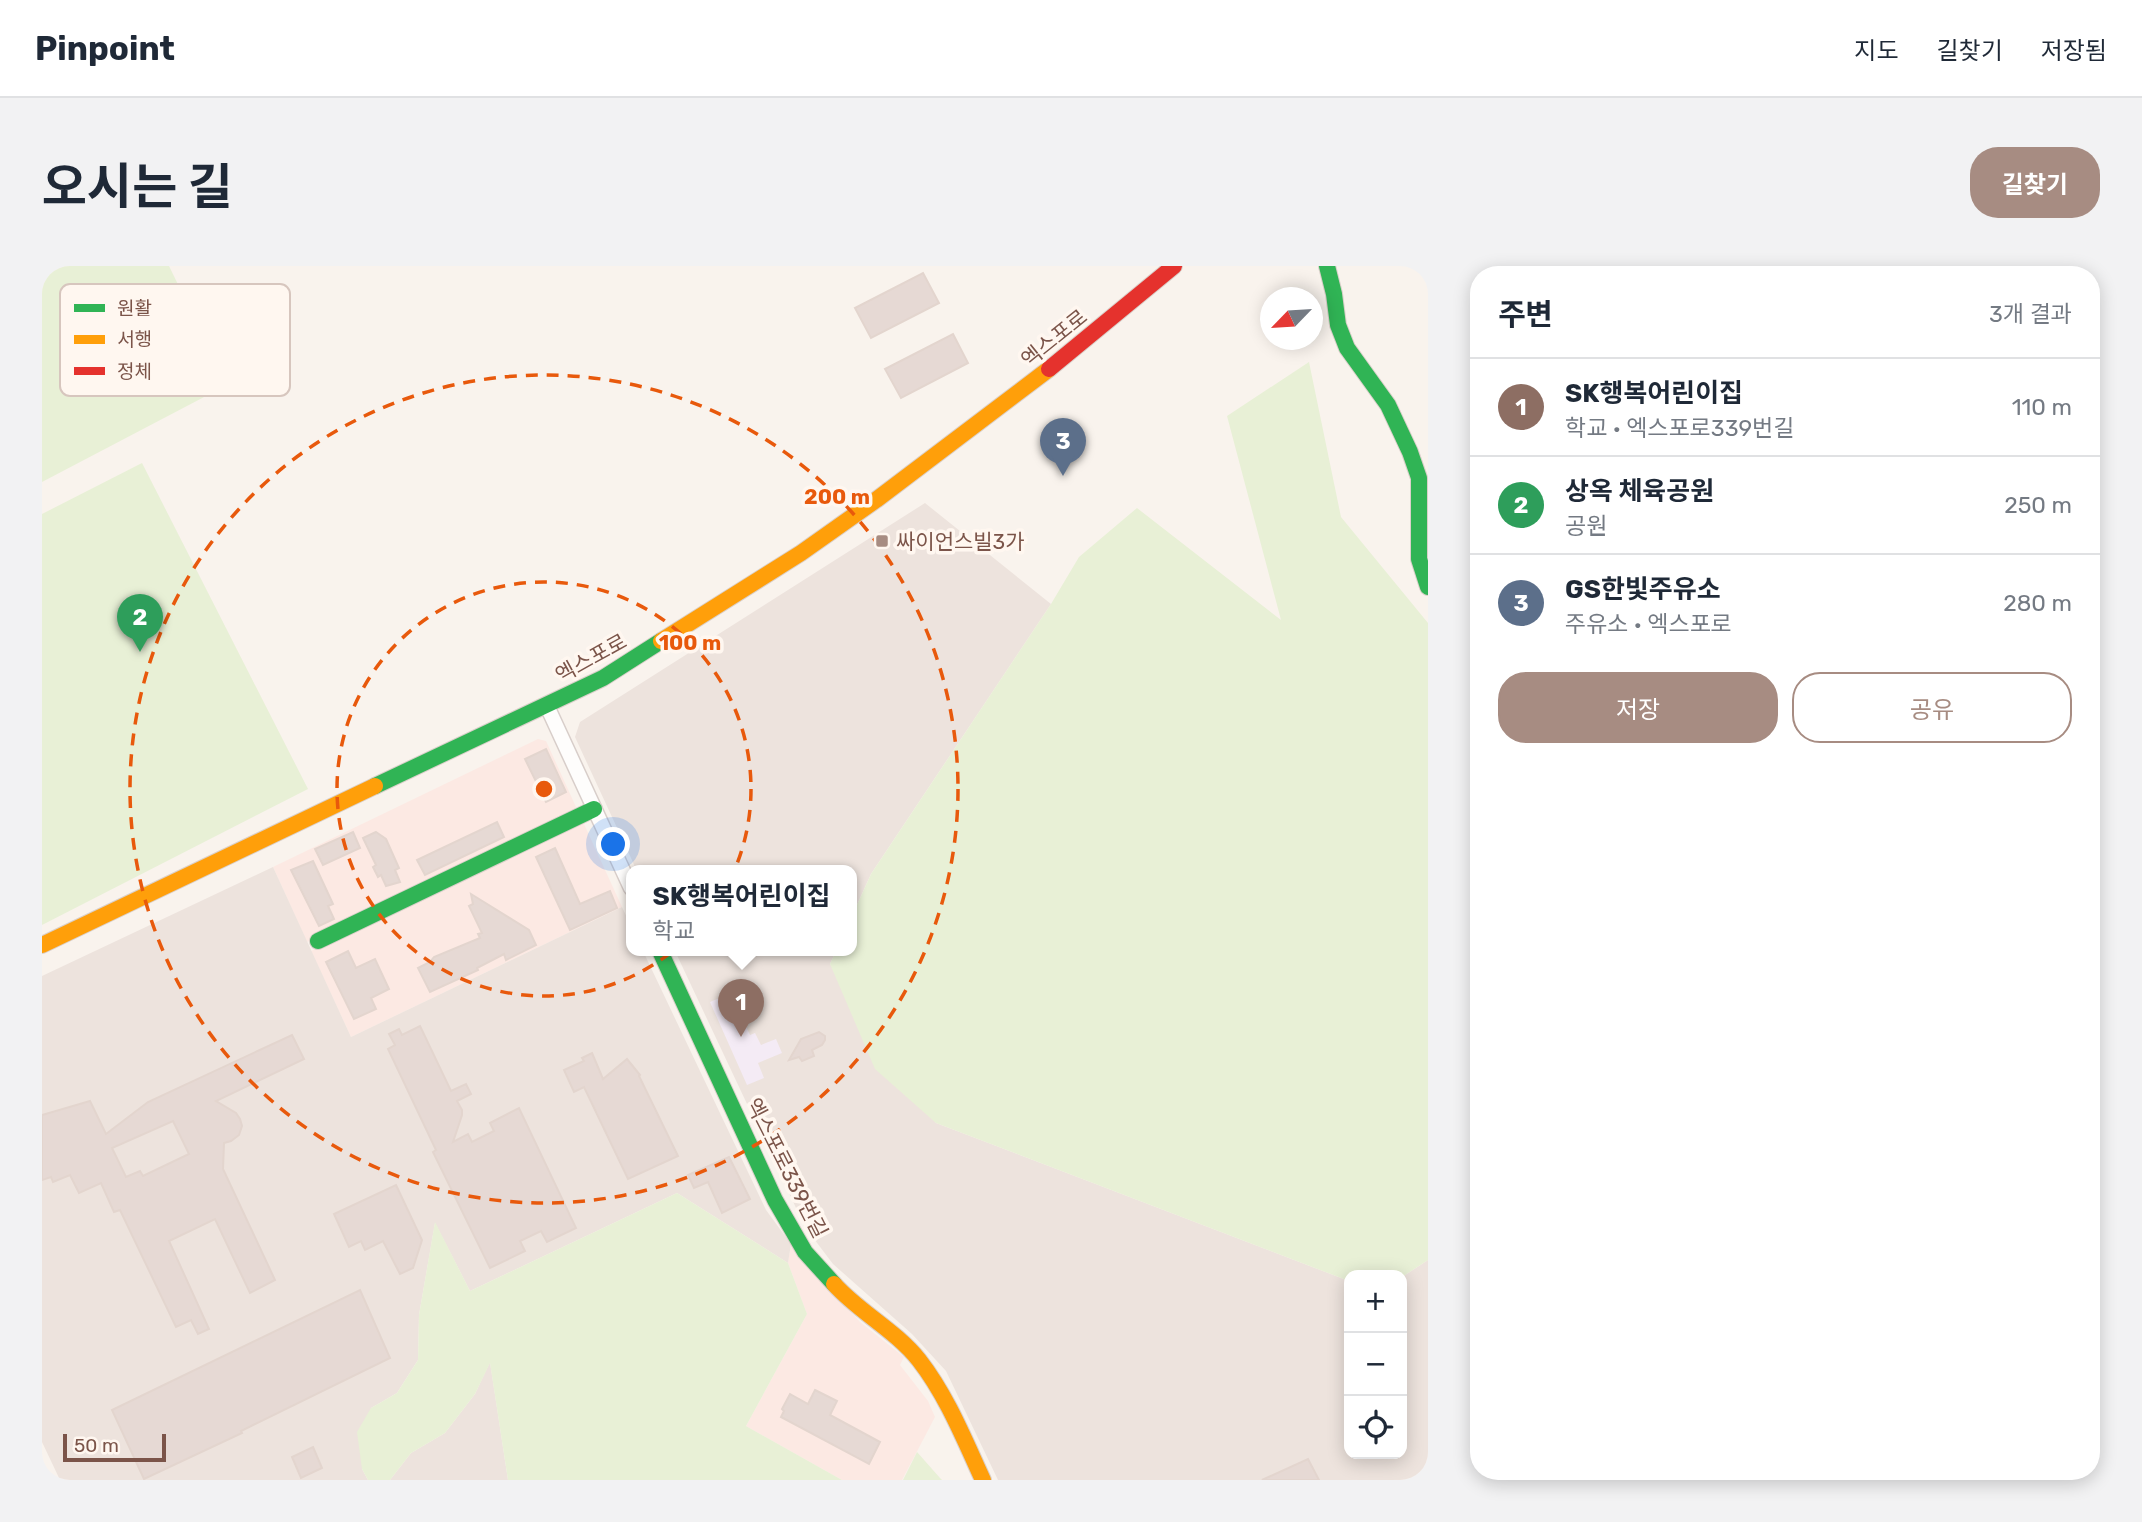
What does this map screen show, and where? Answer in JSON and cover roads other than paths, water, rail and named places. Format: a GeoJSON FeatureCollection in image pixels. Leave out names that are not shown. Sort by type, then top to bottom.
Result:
{"type":"FeatureCollection","features":[{"type":"Feature","properties":{"kind":"main road","name":"엑스포로"},"geometry":{"type":"LineString","coordinates":[[42,945],[603,678],[801,552],[876,500],[1024,389],[1174,266]]}},
{"type":"Feature","properties":{"kind":"main road"},"geometry":{"type":"LineString","coordinates":[[1327,266],[1338,325],[1347,348],[1388,405],[1419,478],[1419,559],[1428,587]]}},
{"type":"Feature","properties":{"kind":"main road"},"geometry":{"type":"LineString","coordinates":[[318,941],[594,809]]}},
{"type":"Feature","properties":{"kind":"main road","name":"엑스포로339번길"},"geometry":{"type":"LineString","coordinates":[[662,956],[775,1200],[805,1252],[845,1296],[918,1359],[945,1399],[983,1480]]}},
{"type":"Feature","properties":{"kind":"street"},"geometry":{"type":"LineString","coordinates":[[547,706],[626,877]]}},
{"type":"Feature","properties":{"kind":"place","name":"GS한빛주유소"},"geometry":{"type":"Point","coordinates":[1063,476]}},
{"type":"Feature","properties":{"kind":"place","name":"싸이언스빌3가"},"geometry":{"type":"Point","coordinates":[882,541]}},
{"type":"Feature","properties":{"kind":"place","name":"상옥 체육공원"},"geometry":{"type":"Point","coordinates":[140,652]}},
{"type":"Feature","properties":{"kind":"place","name":"SK행복어린이집"},"geometry":{"type":"Point","coordinates":[741,1037]}}]}
